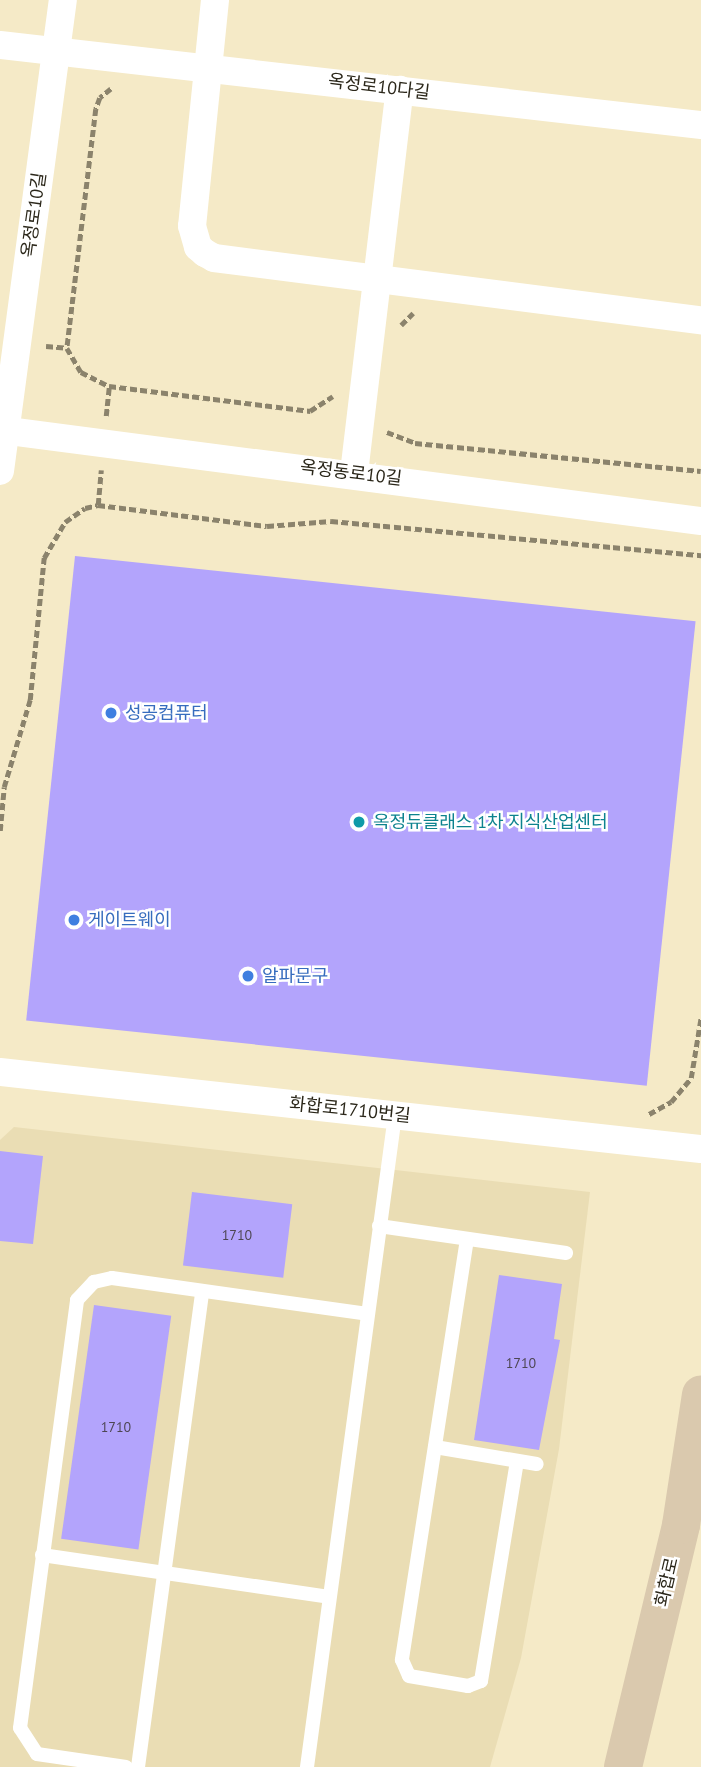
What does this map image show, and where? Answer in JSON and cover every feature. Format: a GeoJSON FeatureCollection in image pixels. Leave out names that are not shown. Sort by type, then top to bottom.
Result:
{"type":"FeatureCollection","features":[{"type":"Feature","properties":{"kind":"main road","name":"화합로"},"geometry":{"type":"LineString","coordinates":[[623,1767],[681,1525],[701,1395]]}},
{"type":"Feature","properties":{"kind":"street","name":"옥정로10길"},"geometry":{"type":"LineString","coordinates":[[0,471],[2,430],[63,0]]}},
{"type":"Feature","properties":{"kind":"street"},"geometry":{"type":"LineString","coordinates":[[215,0],[192,226],[198,247],[214,258],[701,320]]}},
{"type":"Feature","properties":{"kind":"street","name":"옥정로10다길"},"geometry":{"type":"LineString","coordinates":[[0,45],[701,125]]}},
{"type":"Feature","properties":{"kind":"street"},"geometry":{"type":"LineString","coordinates":[[354,473],[400,90]]}},
{"type":"Feature","properties":{"kind":"street","name":"옥정동로10길"},"geometry":{"type":"LineString","coordinates":[[2,430],[354,473],[701,521]]}},
{"type":"Feature","properties":{"kind":"street","name":"화합로1710번길"},"geometry":{"type":"LineString","coordinates":[[0,1072],[701,1149]]}},
{"type":"Feature","properties":{"kind":"lane"},"geometry":{"type":"LineString","coordinates":[[307,1767],[395,1115]]}},
{"type":"Feature","properties":{"kind":"lane"},"geometry":{"type":"LineString","coordinates":[[379,1226],[566,1253]]}},
{"type":"Feature","properties":{"kind":"lane"},"geometry":{"type":"LineString","coordinates":[[467,1239],[402,1667],[410,1676],[468,1686],[478,1684],[483,1677],[517,1461]]}},
{"type":"Feature","properties":{"kind":"lane"},"geometry":{"type":"LineString","coordinates":[[126,1767],[92,1765],[37,1754],[22,1736],[42,1555],[77,1300],[103,1278],[367,1314]]}},
{"type":"Feature","properties":{"kind":"lane"},"geometry":{"type":"LineString","coordinates":[[138,1767],[201,1291]]}},
{"type":"Feature","properties":{"kind":"lane"},"geometry":{"type":"LineString","coordinates":[[435,1447],[537,1464]]}},
{"type":"Feature","properties":{"kind":"lane"},"geometry":{"type":"LineString","coordinates":[[42,1555],[329,1597]]}},
{"type":"Feature","properties":{"kind":"path"},"geometry":{"type":"LineString","coordinates":[[118,87],[107,90],[96,109],[67,348],[81,372],[109,386],[310,411],[326,405],[338,386]]}},
{"type":"Feature","properties":{"kind":"path"},"geometry":{"type":"LineString","coordinates":[[398,329],[413,313]]}},
{"type":"Feature","properties":{"kind":"path"},"geometry":{"type":"LineString","coordinates":[[384,420],[386,431],[395,438],[415,443],[701,471]]}},
{"type":"Feature","properties":{"kind":"path"},"geometry":{"type":"LineString","coordinates":[[0,831],[4,787],[30,699],[44,558],[65,522],[85,508],[98,505],[267,526],[331,521],[701,555]]}},
{"type":"Feature","properties":{"kind":"shaded area"},"geometry":{"type":"Polygon","coordinates":[[[14,1127],[590,1192],[559,1449],[521,1658],[490,1767],[0,1767],[0,1140],[14,1127]]]}},
{"type":"Feature","properties":{"kind":"building","name":"옥정듀클래스 1차 지식산업센터"},"geometry":{"type":"Polygon","coordinates":[[[75,556],[696,621],[647,1086],[26,1020],[75,556]]]}},
{"type":"Feature","properties":{"kind":"building"},"geometry":{"type":"Polygon","coordinates":[[[0,1151],[43,1156],[33,1244],[0,1241],[0,1151]]]}},
{"type":"Feature","properties":{"kind":"building"},"geometry":{"type":"Polygon","coordinates":[[[192,1192],[292,1204],[283,1278],[183,1265],[192,1192]]]}},
{"type":"Feature","properties":{"kind":"building"},"geometry":{"type":"Polygon","coordinates":[[[499,1275],[562,1284],[554,1339],[560,1340],[539,1450],[474,1440],[499,1275]]]}},
{"type":"Feature","properties":{"kind":"building"},"geometry":{"type":"Polygon","coordinates":[[[94,1305],[171,1316],[138,1550],[61,1539],[94,1305]]]}},
{"type":"Feature","properties":{"kind":"place","name":"성공컴퓨터"},"geometry":{"type":"Point","coordinates":[111,713]}},
{"type":"Feature","properties":{"kind":"place","name":"옥정듀클래스 1차 지식산업센터"},"geometry":{"type":"Point","coordinates":[359,822]}},
{"type":"Feature","properties":{"kind":"place","name":"게이트웨이"},"geometry":{"type":"Point","coordinates":[74,920]}},
{"type":"Feature","properties":{"kind":"place","name":"알파문구"},"geometry":{"type":"Point","coordinates":[248,976]}}]}
